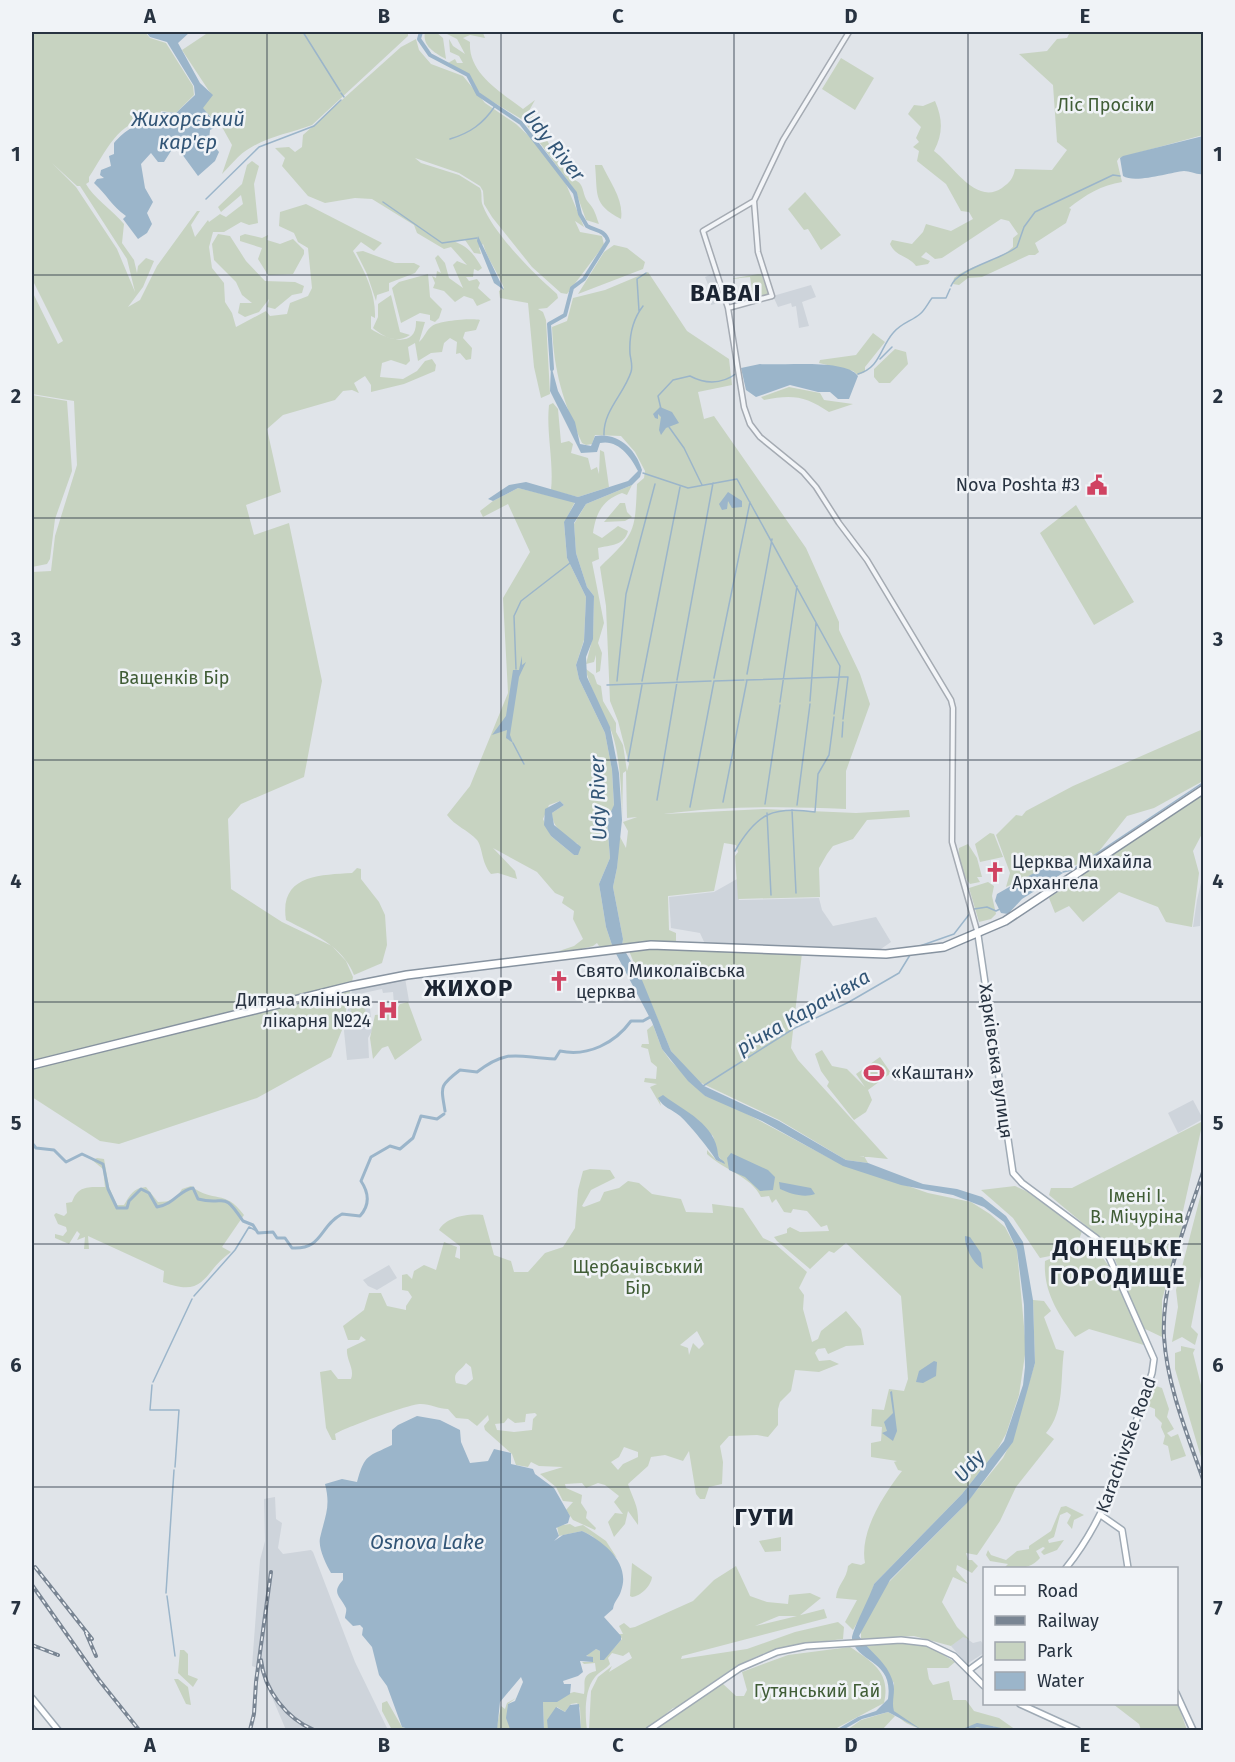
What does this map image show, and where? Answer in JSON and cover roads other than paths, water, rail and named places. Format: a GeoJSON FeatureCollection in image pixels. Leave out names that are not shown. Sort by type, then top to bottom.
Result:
{"type":"FeatureCollection","features":[{"type":"Feature","properties":{"kind":"highway"},"geometry":{"type":"LineString","coordinates":[[32,1065],[372,981],[668,945],[895,954],[933,949],[978,935],[1005,921],[1203,789]]}},
{"type":"Feature","properties":{"kind":"main road","name":"Харківська вулиця"},"geometry":{"type":"LineString","coordinates":[[978,935],[1010,1159],[1013,1173],[1022,1183]]}},
{"type":"Feature","properties":{"kind":"main road","name":"Karachivske Road"},"geometry":{"type":"LineString","coordinates":[[1022,1183],[1105,1248],[1154,1359],[1152,1373],[1102,1516],[1067,1567]]}},
{"type":"Feature","properties":{"kind":"main road"},"geometry":{"type":"LineString","coordinates":[[1102,1516],[1122,1530],[1128,1567]]}},
{"type":"Feature","properties":{"kind":"main road"},"geometry":{"type":"LineString","coordinates":[[649,1731],[752,1662],[788,1649],[910,1640],[927,1643],[954,1656],[983,1685]]}},
{"type":"Feature","properties":{"kind":"main road"},"geometry":{"type":"LineString","coordinates":[[969,1670],[983,1660]]}},
{"type":"Feature","properties":{"kind":"main road"},"geometry":{"type":"LineString","coordinates":[[1178,1697],[1193,1731]]}},
{"type":"Feature","properties":{"kind":"main road"},"geometry":{"type":"LineString","coordinates":[[32,1698],[58,1731]]}},
{"type":"Feature","properties":{"kind":"main road"},"geometry":{"type":"LineString","coordinates":[[1022,1705],[1077,1731]]}},
{"type":"Feature","properties":{"kind":"street"},"geometry":{"type":"LineString","coordinates":[[728,308],[772,296],[758,252],[754,201],[783,140],[849,32]]}},
{"type":"Feature","properties":{"kind":"street"},"geometry":{"type":"LineString","coordinates":[[754,201],[703,231],[728,308],[746,413],[752,428],[775,450],[803,471],[816,487],[838,523],[868,560],[951,700],[953,708],[952,842],[978,935]]}},
{"type":"Feature","properties":{"kind":"water","name":"Жихорський кар'єр"},"geometry":{"type":"Polygon","coordinates":[[[146,32],[190,32],[178,43],[200,83],[213,95],[203,108],[218,126],[210,130],[209,140],[219,152],[215,161],[198,176],[179,150],[171,151],[164,162],[158,162],[151,153],[141,164],[145,188],[153,202],[147,213],[152,224],[147,233],[138,239],[123,219],[126,216],[94,183],[97,179],[104,178],[100,175],[101,170],[111,166],[109,156],[114,154],[114,143],[123,134],[141,123],[161,121],[162,112],[176,113],[195,95],[194,86],[167,42],[150,37],[146,32]]]}},
{"type":"Feature","properties":{"kind":"water"},"geometry":{"type":"Polygon","coordinates":[[[1203,136],[1203,174],[1184,171],[1136,179],[1123,176],[1120,158],[1123,156],[1203,136]]]}},
{"type":"Feature","properties":{"kind":"water"},"geometry":{"type":"Polygon","coordinates":[[[478,236],[504,290],[494,283],[477,241],[478,236]]]}},
{"type":"Feature","properties":{"kind":"water"},"geometry":{"type":"Polygon","coordinates":[[[760,364],[827,365],[851,370],[858,376],[849,399],[838,399],[830,392],[818,392],[790,385],[756,397],[746,390],[741,368],[760,364]]]}},
{"type":"Feature","properties":{"kind":"water"},"geometry":{"type":"Polygon","coordinates":[[[551,365],[558,391],[575,422],[580,444],[591,446],[595,436],[603,435],[618,439],[631,449],[642,470],[640,477],[632,485],[586,504],[574,523],[576,553],[587,587],[594,596],[593,639],[586,657],[587,677],[610,727],[619,773],[622,820],[613,887],[623,939],[622,946],[642,980],[671,1051],[704,1086],[779,1121],[846,1160],[868,1163],[923,1184],[957,1189],[982,1197],[1006,1216],[1023,1242],[1033,1300],[1035,1363],[1013,1442],[967,1503],[890,1580],[859,1636],[887,1668],[894,1686],[894,1711],[922,1730],[888,1712],[862,1719],[843,1730],[836,1730],[858,1717],[876,1711],[888,1699],[885,1676],[874,1663],[860,1653],[852,1639],[874,1584],[962,1494],[1004,1441],[1023,1385],[1025,1367],[1024,1305],[1017,1250],[1004,1222],[984,1207],[953,1195],[901,1185],[843,1166],[762,1121],[705,1096],[688,1081],[662,1049],[652,1022],[613,948],[606,927],[599,884],[610,858],[607,820],[614,805],[612,770],[605,733],[579,679],[576,665],[584,641],[586,597],[567,558],[564,522],[575,503],[518,488],[493,501],[488,499],[509,485],[526,482],[578,497],[628,481],[638,471],[623,450],[607,442],[600,443],[597,452],[581,453],[550,391],[551,365]]]}},
{"type":"Feature","properties":{"kind":"water"},"geometry":{"type":"Polygon","coordinates":[[[660,407],[672,412],[679,423],[666,428],[661,435],[659,430],[661,417],[658,414],[658,419],[655,418],[653,414],[660,407]]]}},
{"type":"Feature","properties":{"kind":"water"},"geometry":{"type":"Polygon","coordinates":[[[728,492],[742,501],[742,507],[732,508],[728,501],[727,509],[722,510],[719,504],[728,492]]]}},
{"type":"Feature","properties":{"kind":"water"},"geometry":{"type":"Polygon","coordinates":[[[522,656],[522,665],[526,662],[519,677],[510,735],[513,743],[506,738],[507,730],[492,735],[506,716],[513,670],[519,670],[522,656]]]}},
{"type":"Feature","properties":{"kind":"water"},"geometry":{"type":"Polygon","coordinates":[[[560,801],[564,805],[552,813],[554,825],[581,847],[578,855],[574,855],[551,836],[544,825],[545,809],[560,801]]]}},
{"type":"Feature","properties":{"kind":"water"},"geometry":{"type":"Polygon","coordinates":[[[1052,867],[1063,873],[1022,899],[1008,914],[1001,913],[995,901],[997,894],[1041,869],[1052,867]]]}},
{"type":"Feature","properties":{"kind":"water"},"geometry":{"type":"Polygon","coordinates":[[[663,1095],[690,1113],[705,1127],[716,1144],[719,1158],[725,1164],[716,1160],[680,1116],[662,1104],[658,1098],[663,1095]]]}},
{"type":"Feature","properties":{"kind":"water"},"geometry":{"type":"Polygon","coordinates":[[[731,1153],[768,1170],[775,1177],[773,1190],[760,1191],[745,1177],[729,1170],[727,1158],[731,1153]]]}},
{"type":"Feature","properties":{"kind":"water"},"geometry":{"type":"Polygon","coordinates":[[[779,1182],[811,1188],[815,1194],[802,1195],[780,1189],[779,1182]]]}},
{"type":"Feature","properties":{"kind":"water"},"geometry":{"type":"Polygon","coordinates":[[[965,1236],[970,1237],[981,1253],[983,1269],[970,1255],[965,1236]]]}},
{"type":"Feature","properties":{"kind":"water"},"geometry":{"type":"Polygon","coordinates":[[[934,1361],[937,1362],[936,1376],[923,1383],[916,1382],[919,1371],[934,1361]]]}},
{"type":"Feature","properties":{"kind":"water"},"geometry":{"type":"Polygon","coordinates":[[[892,1391],[897,1431],[893,1441],[882,1433],[887,1431],[884,1422],[893,1413],[890,1392],[892,1391]]]}},
{"type":"Feature","properties":{"kind":"water","name":"Osnova Lake"},"geometry":{"type":"Polygon","coordinates":[[[417,1416],[440,1420],[460,1430],[461,1442],[470,1463],[488,1461],[494,1449],[511,1453],[511,1464],[533,1469],[535,1474],[554,1488],[570,1516],[568,1523],[556,1528],[559,1536],[554,1541],[563,1535],[582,1531],[599,1541],[619,1563],[623,1581],[621,1591],[613,1609],[604,1617],[621,1636],[621,1640],[604,1660],[600,1660],[600,1651],[596,1649],[586,1656],[593,1657],[593,1662],[580,1661],[583,1672],[563,1681],[564,1684],[571,1684],[570,1694],[557,1702],[543,1702],[544,1730],[510,1729],[506,1718],[508,1704],[515,1701],[523,1682],[521,1677],[500,1702],[497,1730],[412,1730],[402,1727],[387,1686],[379,1675],[372,1647],[362,1635],[363,1628],[360,1625],[353,1626],[345,1618],[346,1608],[337,1591],[343,1580],[343,1573],[331,1573],[320,1546],[327,1505],[325,1484],[342,1479],[357,1482],[362,1466],[368,1457],[392,1445],[392,1430],[417,1416]]]}},
{"type":"Feature","properties":{"kind":"water"},"geometry":{"type":"Polygon","coordinates":[[[579,1704],[581,1730],[548,1730],[547,1720],[556,1707],[565,1712],[570,1705],[579,1704]]]}},
{"type":"Feature","properties":{"kind":"waterway"},"geometry":{"type":"LineString","coordinates":[[303,32],[340,91]]}},
{"type":"Feature","properties":{"kind":"waterway","name":"Udy River"},"geometry":{"type":"LineString","coordinates":[[421,32],[419,39],[430,55],[468,75],[478,94],[521,123],[575,193],[580,214],[587,226],[607,237],[608,241],[584,279],[572,288],[565,315],[549,324],[552,369]]}},
{"type":"Feature","properties":{"kind":"waterway"},"geometry":{"type":"LineString","coordinates":[[341,93],[344,97]]}},
{"type":"Feature","properties":{"kind":"waterway"},"geometry":{"type":"LineString","coordinates":[[206,199],[259,147],[314,126],[341,100]]}},
{"type":"Feature","properties":{"kind":"waterway"},"geometry":{"type":"LineString","coordinates":[[450,139],[476,127],[495,106]]}},
{"type":"Feature","properties":{"kind":"waterway"},"geometry":{"type":"LineString","coordinates":[[951,286],[961,275],[1017,247],[1024,227],[1035,212],[1113,175],[1120,176]]}},
{"type":"Feature","properties":{"kind":"waterway"},"geometry":{"type":"LineString","coordinates":[[383,202],[442,243],[477,238]]}},
{"type":"Feature","properties":{"kind":"waterway"},"geometry":{"type":"LineString","coordinates":[[639,311],[637,279],[646,273]]}},
{"type":"Feature","properties":{"kind":"waterway"},"geometry":{"type":"LineString","coordinates":[[858,374],[871,367],[896,330],[920,314],[932,298],[946,298],[950,289]]}},
{"type":"Feature","properties":{"kind":"waterway"},"geometry":{"type":"LineString","coordinates":[[604,435],[610,410],[631,372],[631,335],[634,322],[643,306]]}},
{"type":"Feature","properties":{"kind":"waterway"},"geometry":{"type":"LineString","coordinates":[[880,359],[892,347]]}},
{"type":"Feature","properties":{"kind":"waterway"},"geometry":{"type":"LineString","coordinates":[[661,409],[658,396],[673,380],[690,376],[701,381],[713,382],[725,380],[737,373]]}},
{"type":"Feature","properties":{"kind":"waterway"},"geometry":{"type":"LineString","coordinates":[[669,427],[684,448],[702,485]]}},
{"type":"Feature","properties":{"kind":"waterway"},"geometry":{"type":"LineString","coordinates":[[643,473],[688,488],[737,479],[840,666],[839,677],[848,677],[843,719]]}},
{"type":"Feature","properties":{"kind":"waterway"},"geometry":{"type":"LineString","coordinates":[[677,680],[713,483]]}},
{"type":"Feature","properties":{"kind":"waterway"},"geometry":{"type":"LineString","coordinates":[[617,681],[626,594],[655,484]]}},
{"type":"Feature","properties":{"kind":"waterway"},"geometry":{"type":"LineString","coordinates":[[642,681],[680,487]]}},
{"type":"Feature","properties":{"kind":"waterway"},"geometry":{"type":"LineString","coordinates":[[714,678],[750,502]]}},
{"type":"Feature","properties":{"kind":"waterway"},"geometry":{"type":"LineString","coordinates":[[747,674],[772,539]]}},
{"type":"Feature","properties":{"kind":"waterway"},"geometry":{"type":"LineString","coordinates":[[516,669],[514,616],[521,601],[570,563]]}},
{"type":"Feature","properties":{"kind":"waterway"},"geometry":{"type":"LineString","coordinates":[[780,702],[797,586]]}},
{"type":"Feature","properties":{"kind":"waterway"},"geometry":{"type":"LineString","coordinates":[[810,701],[816,623]]}},
{"type":"Feature","properties":{"kind":"waterway"},"geometry":{"type":"LineString","coordinates":[[746,680],[839,677],[834,714]]}},
{"type":"Feature","properties":{"kind":"waterway"},"geometry":{"type":"LineString","coordinates":[[715,681],[744,680]]}},
{"type":"Feature","properties":{"kind":"waterway"},"geometry":{"type":"LineString","coordinates":[[723,802],[747,680]]}},
{"type":"Feature","properties":{"kind":"waterway"},"geometry":{"type":"LineString","coordinates":[[607,685],[711,681]]}},
{"type":"Feature","properties":{"kind":"waterway"},"geometry":{"type":"LineString","coordinates":[[690,807],[714,681]]}},
{"type":"Feature","properties":{"kind":"waterway"},"geometry":{"type":"LineString","coordinates":[[657,800],[677,682]]}},
{"type":"Feature","properties":{"kind":"waterway"},"geometry":{"type":"LineString","coordinates":[[628,761],[642,685]]}},
{"type":"Feature","properties":{"kind":"waterway"},"geometry":{"type":"LineString","coordinates":[[797,805],[810,704]]}},
{"type":"Feature","properties":{"kind":"waterway"},"geometry":{"type":"LineString","coordinates":[[765,804],[780,705]]}},
{"type":"Feature","properties":{"kind":"waterway"},"geometry":{"type":"LineString","coordinates":[[735,851],[751,828],[768,815],[788,810],[815,812],[818,774],[829,755],[834,717]]}},
{"type":"Feature","properties":{"kind":"waterway"},"geometry":{"type":"LineString","coordinates":[[842,737],[843,722]]}},
{"type":"Feature","properties":{"kind":"waterway"},"geometry":{"type":"LineString","coordinates":[[513,743],[524,764]]}},
{"type":"Feature","properties":{"kind":"waterway","name":"річка Карачівка"},"geometry":{"type":"LineString","coordinates":[[1063,872],[1072,870],[1204,782]]}},
{"type":"Feature","properties":{"kind":"waterway"},"geometry":{"type":"LineString","coordinates":[[792,810],[796,893]]}},
{"type":"Feature","properties":{"kind":"waterway"},"geometry":{"type":"LineString","coordinates":[[767,813],[771,895]]}},
{"type":"Feature","properties":{"kind":"waterway","name":"річка Карачівка"},"geometry":{"type":"LineString","coordinates":[[974,909],[987,907],[996,911],[1000,909]]}},
{"type":"Feature","properties":{"kind":"waterway","name":"річка Карачівка"},"geometry":{"type":"LineString","coordinates":[[917,947],[954,934],[971,912]]}},
{"type":"Feature","properties":{"kind":"waterway","name":"річка Карачівка"},"geometry":{"type":"LineString","coordinates":[[703,1086],[793,1029],[849,1002],[899,973],[910,955]]}},
{"type":"Feature","properties":{"kind":"waterway"},"geometry":{"type":"LineString","coordinates":[[445,1111],[443,1087],[460,1070],[477,1072],[488,1064],[506,1057],[555,1059],[560,1051],[591,1050],[609,1042],[631,1021],[643,1021],[652,1016]]}},
{"type":"Feature","properties":{"kind":"waterway"},"geometry":{"type":"LineString","coordinates":[[32,1143],[36,1148],[54,1150],[66,1162],[82,1154],[103,1164],[108,1189],[117,1208],[127,1208],[129,1201],[141,1189],[149,1193],[157,1207],[193,1188],[198,1199],[227,1202],[243,1221],[253,1225],[258,1233],[273,1232],[277,1238],[285,1238],[292,1248],[302,1248],[315,1241],[342,1214],[360,1216],[366,1208],[367,1199],[366,1190],[361,1181],[371,1157],[390,1146],[400,1149],[413,1138],[421,1116],[437,1119],[444,1114]]}},
{"type":"Feature","properties":{"kind":"waterway"},"geometry":{"type":"LineString","coordinates":[[194,1296],[235,1250],[249,1227],[255,1230]]}},
{"type":"Feature","properties":{"kind":"waterway"},"geometry":{"type":"LineString","coordinates":[[153,1382],[192,1299]]}},
{"type":"Feature","properties":{"kind":"waterway"},"geometry":{"type":"LineString","coordinates":[[152,1385],[150,1410],[179,1410],[175,1467]]}},
{"type":"Feature","properties":{"kind":"waterway"},"geometry":{"type":"LineString","coordinates":[[166,1593],[174,1470]]}},
{"type":"Feature","properties":{"kind":"waterway"},"geometry":{"type":"LineString","coordinates":[[167,1596],[175,1656]]}},
{"type":"Feature","properties":{"kind":"waterway","name":"Udy"},"geometry":{"type":"LineString","coordinates":[[965,1730],[977,1725],[1001,1730]]}},
{"type":"Feature","properties":{"kind":"railway"},"geometry":{"type":"LineString","coordinates":[[1204,939],[1204,948]]}},
{"type":"Feature","properties":{"kind":"railway"},"geometry":{"type":"LineString","coordinates":[[1204,1169],[1176,1252],[1164,1316],[1164,1337],[1169,1374],[1204,1482]]}},
{"type":"Feature","properties":{"kind":"railway"},"geometry":{"type":"LineString","coordinates":[[35,1567],[92,1639]]}},
{"type":"Feature","properties":{"kind":"railway"},"geometry":{"type":"LineString","coordinates":[[250,1730],[254,1714],[256,1682],[271,1572]]}},
{"type":"Feature","properties":{"kind":"railway"},"geometry":{"type":"LineString","coordinates":[[32,1585],[99,1680],[139,1730]]}},
{"type":"Feature","properties":{"kind":"railway"},"geometry":{"type":"LineString","coordinates":[[86,1633],[96,1656]]}},
{"type":"Feature","properties":{"kind":"railway"},"geometry":{"type":"LineString","coordinates":[[32,1645],[58,1655]]}},
{"type":"Feature","properties":{"kind":"railway"},"geometry":{"type":"LineString","coordinates":[[261,1660],[267,1682],[278,1702],[295,1719],[314,1730]]}},
{"type":"Feature","properties":{"kind":"place","name":"Nova Poshta #3"},"geometry":{"type":"Point","coordinates":[1097,485]}},
{"type":"Feature","properties":{"kind":"place","name":"Церква Михайла Архангела"},"geometry":{"type":"Point","coordinates":[995,872]}},
{"type":"Feature","properties":{"kind":"place","name":"Свято Миколаївська церква"},"geometry":{"type":"Point","coordinates":[559,981]}},
{"type":"Feature","properties":{"kind":"place","name":"Дитяча клінічна лікарня №24"},"geometry":{"type":"Point","coordinates":[388,1010]}},
{"type":"Feature","properties":{"kind":"place","name":"«Каштан»"},"geometry":{"type":"Point","coordinates":[874,1073]}},
{"type":"Feature","properties":{"kind":"district","name":"BABAI"},"geometry":{"type":"Point","coordinates":[726,293]}},
{"type":"Feature","properties":{"kind":"district","name":"ЖИХОР"},"geometry":{"type":"Point","coordinates":[469,988]}},
{"type":"Feature","properties":{"kind":"district","name":"ДОНЕЦЬКЕ ГОРОДИЩЕ"},"geometry":{"type":"Point","coordinates":[1118,1262]}},
{"type":"Feature","properties":{"kind":"district","name":"ГУТИ"},"geometry":{"type":"Point","coordinates":[765,1517]}},
{"type":"Feature","properties":{"kind":"park label","name":"Ліс Просіки"},"geometry":{"type":"Point","coordinates":[1106,105]}},
{"type":"Feature","properties":{"kind":"park label","name":"Ващенків Бір"},"geometry":{"type":"Point","coordinates":[174,678]}},
{"type":"Feature","properties":{"kind":"park label","name":"Імені І. В. Мічуріна"},"geometry":{"type":"Point","coordinates":[1137,1206]}},
{"type":"Feature","properties":{"kind":"park label","name":"Щербачівський Бір"},"geometry":{"type":"Point","coordinates":[638,1277]}},
{"type":"Feature","properties":{"kind":"park label","name":"Гутянський Гай"},"geometry":{"type":"Point","coordinates":[817,1691]}}]}
